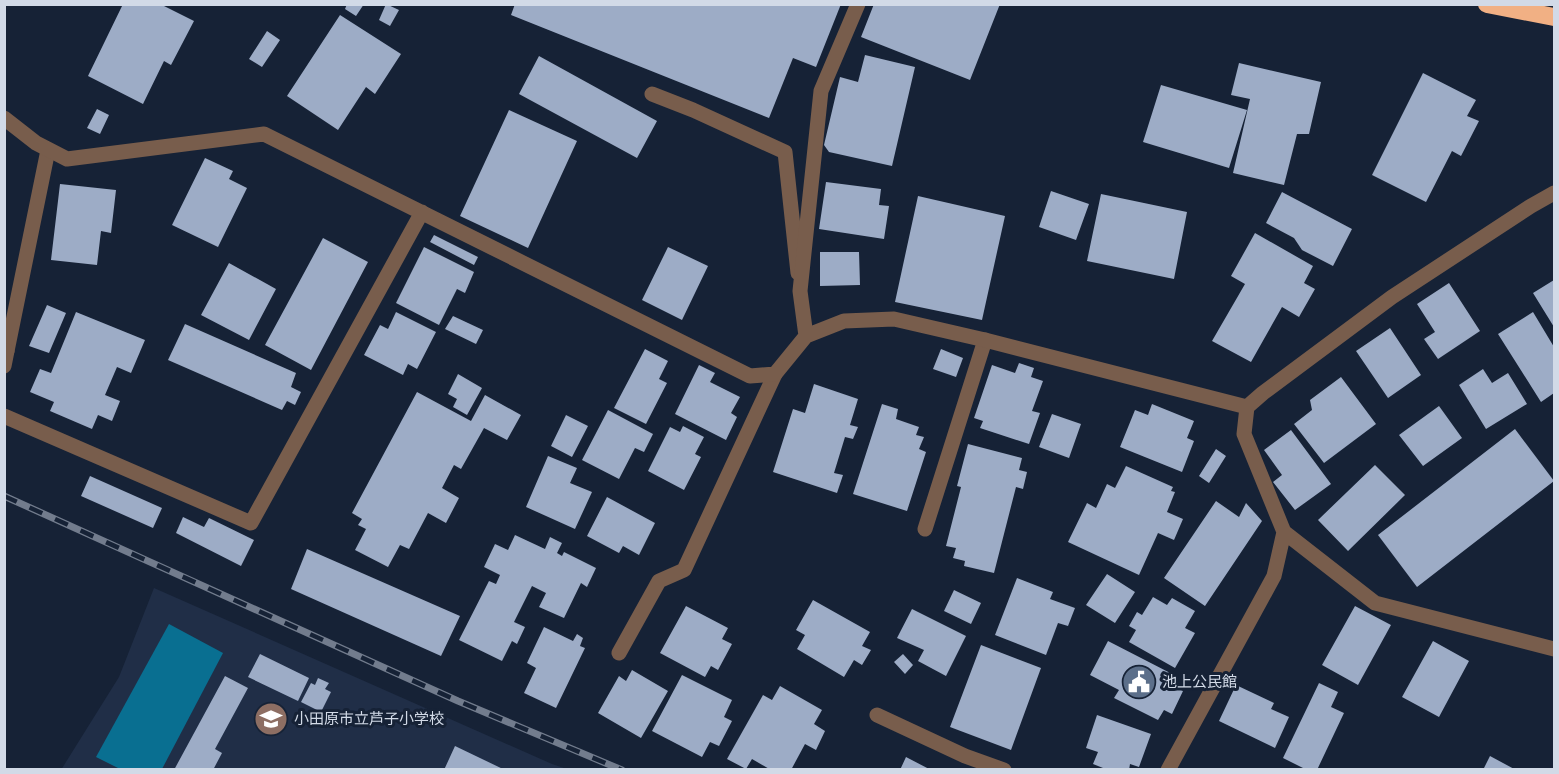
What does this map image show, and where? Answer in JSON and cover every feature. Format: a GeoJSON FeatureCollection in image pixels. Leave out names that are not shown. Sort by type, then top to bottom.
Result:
{"type":"FeatureCollection","features":[{"type":"Feature","properties":{"kind":"highway"},"geometry":{"type":"LineString","coordinates":[[1486,4],[1554,17]]}},
{"type":"Feature","properties":{"kind":"street"},"geometry":{"type":"LineString","coordinates":[[800,291],[821,91],[858,4]]}},
{"type":"Feature","properties":{"kind":"street"},"geometry":{"type":"LineString","coordinates":[[652,94],[785,152],[806,336]]}},
{"type":"Feature","properties":{"kind":"street"},"geometry":{"type":"LineString","coordinates":[[6,120],[42,146],[67,159],[264,134],[750,376],[775,374]]}},
{"type":"Feature","properties":{"kind":"street"},"geometry":{"type":"LineString","coordinates":[[6,358],[42,146]]}},
{"type":"Feature","properties":{"kind":"street"},"geometry":{"type":"LineString","coordinates":[[1554,193],[1392,297],[1263,393],[1246,407],[1244,434],[1284,532],[1376,603],[1554,649]]}},
{"type":"Feature","properties":{"kind":"street"},"geometry":{"type":"LineString","coordinates":[[4,416],[251,523],[422,213]]}},
{"type":"Feature","properties":{"kind":"street"},"geometry":{"type":"LineString","coordinates":[[619,653],[659,581],[684,570],[775,374],[806,336],[844,321],[894,319],[1246,407]]}},
{"type":"Feature","properties":{"kind":"street"},"geometry":{"type":"LineString","coordinates":[[925,529],[985,340]]}},
{"type":"Feature","properties":{"kind":"street"},"geometry":{"type":"LineString","coordinates":[[1168,770],[1274,576],[1284,532]]}},
{"type":"Feature","properties":{"kind":"street"},"geometry":{"type":"LineString","coordinates":[[877,715],[964,756],[1004,770]]}},
{"type":"Feature","properties":{"kind":"shaded area","name":"小田原市立芦子小学校"},"geometry":{"type":"Polygon","coordinates":[[[154,588],[567,769],[61,770],[119,677],[154,588]]]}},
{"type":"Feature","properties":{"kind":"shaded area"},"geometry":{"type":"Polygon","coordinates":[[[169,624],[223,653],[162,769],[120,769],[96,757],[169,624]]]}},
{"type":"Feature","properties":{"kind":"building"},"geometry":{"type":"Polygon","coordinates":[[[123,4],[160,4],[194,21],[171,65],[164,61],[143,104],[88,76],[123,4]]]}},
{"type":"Feature","properties":{"kind":"building"},"geometry":{"type":"Polygon","coordinates":[[[347,4],[364,4],[356,16],[345,9],[347,4]]]}},
{"type":"Feature","properties":{"kind":"building"},"geometry":{"type":"Polygon","coordinates":[[[386,4],[399,10],[390,26],[379,20],[386,4]]]}},
{"type":"Feature","properties":{"kind":"building"},"geometry":{"type":"Polygon","coordinates":[[[515,4],[841,4],[816,67],[793,58],[769,118],[511,15],[515,4]]]}},
{"type":"Feature","properties":{"kind":"building"},"geometry":{"type":"Polygon","coordinates":[[[874,4],[1000,4],[970,80],[861,37],[874,4]]]}},
{"type":"Feature","properties":{"kind":"building"},"geometry":{"type":"Polygon","coordinates":[[[340,15],[401,54],[375,94],[366,87],[338,130],[287,96],[340,15]]]}},
{"type":"Feature","properties":{"kind":"building"},"geometry":{"type":"Polygon","coordinates":[[[267,31],[280,40],[262,67],[249,59],[267,31]]]}},
{"type":"Feature","properties":{"kind":"building"},"geometry":{"type":"Polygon","coordinates":[[[865,55],[915,67],[892,166],[829,152],[824,145],[840,77],[858,82],[865,55]]]}},
{"type":"Feature","properties":{"kind":"building"},"geometry":{"type":"Polygon","coordinates":[[[539,56],[657,121],[637,158],[519,94],[539,56]]]}},
{"type":"Feature","properties":{"kind":"building"},"geometry":{"type":"Polygon","coordinates":[[[1239,63],[1321,82],[1309,134],[1297,134],[1284,185],[1233,173],[1250,99],[1231,95],[1239,63]]]}},
{"type":"Feature","properties":{"kind":"building"},"geometry":{"type":"Polygon","coordinates":[[[1423,73],[1476,100],[1467,116],[1479,121],[1461,156],[1452,151],[1426,202],[1372,175],[1423,73]]]}},
{"type":"Feature","properties":{"kind":"building"},"geometry":{"type":"Polygon","coordinates":[[[1161,85],[1247,110],[1229,168],[1143,142],[1161,85]]]}},
{"type":"Feature","properties":{"kind":"building"},"geometry":{"type":"Polygon","coordinates":[[[97,109],[109,115],[100,134],[87,128],[97,109]]]}},
{"type":"Feature","properties":{"kind":"building"},"geometry":{"type":"Polygon","coordinates":[[[509,110],[577,141],[528,248],[460,216],[509,110]]]}},
{"type":"Feature","properties":{"kind":"building"},"geometry":{"type":"Polygon","coordinates":[[[205,158],[233,171],[229,179],[247,188],[218,247],[172,225],[205,158]]]}},
{"type":"Feature","properties":{"kind":"building"},"geometry":{"type":"Polygon","coordinates":[[[826,182],[881,189],[879,205],[889,206],[884,239],[819,229],[826,182]]]}},
{"type":"Feature","properties":{"kind":"building"},"geometry":{"type":"Polygon","coordinates":[[[60,184],[116,190],[111,233],[101,231],[97,265],[51,260],[60,184]]]}},
{"type":"Feature","properties":{"kind":"building"},"geometry":{"type":"Polygon","coordinates":[[[1051,191],[1089,204],[1076,240],[1039,227],[1051,191]]]}},
{"type":"Feature","properties":{"kind":"building"},"geometry":{"type":"Polygon","coordinates":[[[1282,192],[1352,229],[1333,266],[1302,250],[1294,238],[1266,223],[1282,192]]]}},
{"type":"Feature","properties":{"kind":"building"},"geometry":{"type":"Polygon","coordinates":[[[1101,194],[1187,212],[1174,279],[1087,261],[1101,194]]]}},
{"type":"Feature","properties":{"kind":"building"},"geometry":{"type":"Polygon","coordinates":[[[918,196],[1005,216],[982,320],[895,302],[918,196]]]}},
{"type":"Feature","properties":{"kind":"building"},"geometry":{"type":"Polygon","coordinates":[[[1255,233],[1313,266],[1304,283],[1315,289],[1299,317],[1282,307],[1251,362],[1212,341],[1245,284],[1231,276],[1255,233]]]}},
{"type":"Feature","properties":{"kind":"building"},"geometry":{"type":"Polygon","coordinates":[[[434,235],[478,257],[474,265],[430,242],[434,235]]]}},
{"type":"Feature","properties":{"kind":"building"},"geometry":{"type":"Polygon","coordinates":[[[323,238],[368,262],[311,370],[265,345],[323,238]]]}},
{"type":"Feature","properties":{"kind":"building"},"geometry":{"type":"Polygon","coordinates":[[[424,247],[474,272],[465,293],[457,289],[439,325],[396,303],[424,247]]]}},
{"type":"Feature","properties":{"kind":"building"},"geometry":{"type":"Polygon","coordinates":[[[668,247],[708,266],[682,320],[642,300],[668,247]]]}},
{"type":"Feature","properties":{"kind":"building"},"geometry":{"type":"Polygon","coordinates":[[[820,252],[859,252],[860,285],[820,286],[820,252]]]}},
{"type":"Feature","properties":{"kind":"building"},"geometry":{"type":"Polygon","coordinates":[[[229,263],[276,289],[249,340],[201,315],[229,263]]]}},
{"type":"Feature","properties":{"kind":"building"},"geometry":{"type":"Polygon","coordinates":[[[1554,280],[1554,327],[1533,293],[1554,280]]]}},
{"type":"Feature","properties":{"kind":"building"},"geometry":{"type":"Polygon","coordinates":[[[1449,283],[1480,331],[1438,359],[1424,339],[1435,332],[1417,304],[1449,283]]]}},
{"type":"Feature","properties":{"kind":"building"},"geometry":{"type":"Polygon","coordinates":[[[47,305],[66,313],[49,353],[29,346],[47,305]]]}},
{"type":"Feature","properties":{"kind":"building"},"geometry":{"type":"Polygon","coordinates":[[[76,312],[145,340],[131,373],[117,367],[105,395],[120,401],[112,421],[98,415],[92,429],[50,411],[54,402],[30,392],[40,369],[51,373],[76,312]]]}},
{"type":"Feature","properties":{"kind":"building"},"geometry":{"type":"Polygon","coordinates":[[[396,312],[436,332],[417,369],[408,364],[403,375],[364,355],[380,325],[388,329],[396,312]]]}},
{"type":"Feature","properties":{"kind":"building"},"geometry":{"type":"Polygon","coordinates":[[[1533,312],[1554,347],[1554,393],[1541,402],[1498,334],[1533,312]]]}},
{"type":"Feature","properties":{"kind":"building"},"geometry":{"type":"Polygon","coordinates":[[[453,316],[483,330],[476,344],[445,329],[453,316]]]}},
{"type":"Feature","properties":{"kind":"building"},"geometry":{"type":"Polygon","coordinates":[[[185,324],[296,373],[291,387],[301,392],[295,405],[287,401],[282,410],[168,360],[185,324]]]}},
{"type":"Feature","properties":{"kind":"building"},"geometry":{"type":"Polygon","coordinates":[[[1390,328],[1421,375],[1388,398],[1356,351],[1390,328]]]}},
{"type":"Feature","properties":{"kind":"building"},"geometry":{"type":"Polygon","coordinates":[[[645,349],[668,361],[659,379],[667,383],[646,424],[614,408],[645,349]]]}},
{"type":"Feature","properties":{"kind":"building"},"geometry":{"type":"Polygon","coordinates":[[[941,349],[963,358],[956,377],[933,369],[941,349]]]}},
{"type":"Feature","properties":{"kind":"building"},"geometry":{"type":"Polygon","coordinates":[[[1019,363],[1034,368],[1031,377],[1043,381],[1032,411],[1040,413],[1029,444],[980,428],[983,421],[974,418],[992,365],[1015,373],[1019,363]]]}},
{"type":"Feature","properties":{"kind":"building"},"geometry":{"type":"Polygon","coordinates":[[[699,365],[715,373],[710,382],[740,397],[731,413],[737,417],[726,440],[675,414],[699,365]]]}},
{"type":"Feature","properties":{"kind":"building"},"geometry":{"type":"Polygon","coordinates":[[[1483,369],[1492,383],[1508,373],[1527,404],[1486,429],[1459,385],[1483,369]]]}},
{"type":"Feature","properties":{"kind":"building"},"geometry":{"type":"Polygon","coordinates":[[[458,374],[482,388],[467,415],[453,407],[457,399],[448,394],[458,374]]]}},
{"type":"Feature","properties":{"kind":"building"},"geometry":{"type":"Polygon","coordinates":[[[1341,377],[1376,424],[1324,463],[1294,424],[1312,410],[1310,400],[1341,377]]]}},
{"type":"Feature","properties":{"kind":"building"},"geometry":{"type":"Polygon","coordinates":[[[814,384],[858,399],[850,425],[858,427],[853,439],[845,437],[834,473],[843,475],[837,493],[773,472],[793,409],[805,413],[814,384]]]}},
{"type":"Feature","properties":{"kind":"building"},"geometry":{"type":"Polygon","coordinates":[[[417,392],[471,421],[485,395],[521,415],[507,440],[484,428],[461,469],[454,465],[442,488],[459,498],[446,523],[428,513],[409,549],[400,545],[388,567],[355,550],[366,529],[358,525],[362,519],[352,513],[417,392]]]}},
{"type":"Feature","properties":{"kind":"building"},"geometry":{"type":"Polygon","coordinates":[[[882,404],[898,409],[896,419],[919,427],[916,435],[924,437],[919,449],[926,452],[907,511],[853,494],[882,404]]]}},
{"type":"Feature","properties":{"kind":"building"},"geometry":{"type":"Polygon","coordinates":[[[1152,404],[1194,421],[1187,438],[1194,441],[1182,472],[1120,447],[1135,410],[1148,415],[1152,404]]]}},
{"type":"Feature","properties":{"kind":"building"},"geometry":{"type":"Polygon","coordinates":[[[1439,406],[1462,438],[1423,466],[1399,435],[1439,406]]]}},
{"type":"Feature","properties":{"kind":"building"},"geometry":{"type":"Polygon","coordinates":[[[608,410],[653,434],[644,452],[635,448],[619,479],[582,460],[608,410]]]}},
{"type":"Feature","properties":{"kind":"building"},"geometry":{"type":"Polygon","coordinates":[[[1052,414],[1081,424],[1069,458],[1039,447],[1052,414]]]}},
{"type":"Feature","properties":{"kind":"building"},"geometry":{"type":"Polygon","coordinates":[[[566,415],[588,426],[572,457],[551,446],[566,415]]]}},
{"type":"Feature","properties":{"kind":"building"},"geometry":{"type":"Polygon","coordinates":[[[683,426],[704,437],[695,454],[701,457],[684,490],[648,471],[670,427],[680,432],[683,426]]]}},
{"type":"Feature","properties":{"kind":"building"},"geometry":{"type":"Polygon","coordinates":[[[1515,429],[1554,481],[1417,587],[1378,535],[1515,429]]]}},
{"type":"Feature","properties":{"kind":"building"},"geometry":{"type":"Polygon","coordinates":[[[1291,430],[1331,484],[1295,510],[1273,482],[1282,475],[1264,450],[1291,430]]]}},
{"type":"Feature","properties":{"kind":"building"},"geometry":{"type":"Polygon","coordinates":[[[968,444],[1022,458],[1019,470],[1027,472],[1023,489],[1016,487],[994,573],[964,566],[965,561],[953,558],[956,548],[946,546],[961,487],[957,486],[968,444]]]}},
{"type":"Feature","properties":{"kind":"building"},"geometry":{"type":"Polygon","coordinates":[[[1216,449],[1226,456],[1209,483],[1199,476],[1216,449]]]}},
{"type":"Feature","properties":{"kind":"building"},"geometry":{"type":"Polygon","coordinates":[[[548,456],[577,468],[570,483],[592,492],[575,529],[526,507],[548,456]]]}},
{"type":"Feature","properties":{"kind":"building"},"geometry":{"type":"Polygon","coordinates":[[[1375,465],[1405,495],[1348,551],[1318,520],[1375,465]]]}},
{"type":"Feature","properties":{"kind":"building"},"geometry":{"type":"Polygon","coordinates":[[[1126,466],[1173,487],[1171,491],[1175,492],[1167,512],[1183,519],[1174,540],[1158,533],[1139,575],[1068,542],[1087,503],[1096,508],[1107,484],[1115,488],[1126,466]]]}},
{"type":"Feature","properties":{"kind":"building"},"geometry":{"type":"Polygon","coordinates":[[[90,476],[162,508],[153,528],[81,496],[90,476]]]}},
{"type":"Feature","properties":{"kind":"building"},"geometry":{"type":"Polygon","coordinates":[[[607,497],[655,523],[639,555],[623,546],[619,553],[587,536],[607,497]]]}},
{"type":"Feature","properties":{"kind":"building"},"geometry":{"type":"Polygon","coordinates":[[[1216,501],[1239,517],[1246,503],[1262,521],[1205,606],[1164,578],[1216,501]]]}},
{"type":"Feature","properties":{"kind":"building"},"geometry":{"type":"Polygon","coordinates":[[[183,517],[204,527],[209,518],[254,540],[241,566],[176,533],[183,517]]]}},
{"type":"Feature","properties":{"kind":"building"},"geometry":{"type":"Polygon","coordinates":[[[515,535],[545,549],[550,537],[562,543],[557,553],[562,556],[564,552],[596,568],[587,587],[581,583],[564,618],[539,607],[546,593],[532,586],[514,622],[525,627],[517,644],[512,641],[502,661],[459,640],[489,581],[496,584],[500,575],[484,567],[495,544],[508,550],[515,535]]]}},
{"type":"Feature","properties":{"kind":"building"},"geometry":{"type":"Polygon","coordinates":[[[307,549],[460,616],[441,656],[291,589],[307,549]]]}},
{"type":"Feature","properties":{"kind":"building"},"geometry":{"type":"Polygon","coordinates":[[[1107,574],[1135,592],[1115,623],[1086,605],[1107,574]]]}},
{"type":"Feature","properties":{"kind":"building"},"geometry":{"type":"Polygon","coordinates":[[[1017,578],[1053,592],[1050,599],[1075,608],[1068,626],[1058,623],[1046,655],[995,635],[1017,578]]]}},
{"type":"Feature","properties":{"kind":"building"},"geometry":{"type":"Polygon","coordinates":[[[954,590],[981,603],[971,624],[944,611],[954,590]]]}},
{"type":"Feature","properties":{"kind":"building"},"geometry":{"type":"Polygon","coordinates":[[[1153,597],[1167,605],[1172,598],[1195,611],[1185,628],[1195,633],[1175,668],[1129,642],[1136,630],[1129,626],[1137,612],[1142,615],[1153,597]]]}},
{"type":"Feature","properties":{"kind":"building"},"geometry":{"type":"Polygon","coordinates":[[[813,600],[870,632],[862,646],[871,650],[862,665],[854,660],[844,677],[797,649],[805,635],[796,630],[813,600]]]}},
{"type":"Feature","properties":{"kind":"building"},"geometry":{"type":"Polygon","coordinates":[[[686,606],[728,628],[722,639],[732,644],[718,670],[711,666],[705,677],[660,653],[686,606]]]}},
{"type":"Feature","properties":{"kind":"building"},"geometry":{"type":"Polygon","coordinates":[[[1355,606],[1391,625],[1358,685],[1322,665],[1355,606]]]}},
{"type":"Feature","properties":{"kind":"building"},"geometry":{"type":"Polygon","coordinates":[[[912,609],[966,636],[946,676],[918,661],[924,650],[897,638],[912,609]]]}},
{"type":"Feature","properties":{"kind":"building"},"geometry":{"type":"Polygon","coordinates":[[[544,627],[573,641],[577,634],[583,638],[580,646],[585,648],[556,708],[524,693],[536,668],[527,663],[544,627]]]}},
{"type":"Feature","properties":{"kind":"building","name":"池上公民館"},"geometry":{"type":"Polygon","coordinates":[[[1108,641],[1178,677],[1173,686],[1183,691],[1172,714],[1164,710],[1158,720],[1114,698],[1119,690],[1090,675],[1108,641]]]}},
{"type":"Feature","properties":{"kind":"building"},"geometry":{"type":"Polygon","coordinates":[[[1433,641],[1469,661],[1439,717],[1402,697],[1433,641]]]}},
{"type":"Feature","properties":{"kind":"building"},"geometry":{"type":"Polygon","coordinates":[[[981,645],[1041,668],[1011,750],[950,727],[981,645]]]}},
{"type":"Feature","properties":{"kind":"building"},"geometry":{"type":"Polygon","coordinates":[[[260,654],[309,678],[298,701],[248,677],[260,654]]]}},
{"type":"Feature","properties":{"kind":"building"},"geometry":{"type":"Polygon","coordinates":[[[903,654],[913,665],[905,674],[894,662],[903,654]]]}},
{"type":"Feature","properties":{"kind":"building"},"geometry":{"type":"Polygon","coordinates":[[[632,670],[668,691],[641,738],[598,713],[619,676],[626,681],[632,670]]]}},
{"type":"Feature","properties":{"kind":"building"},"geometry":{"type":"Polygon","coordinates":[[[682,675],[732,700],[724,717],[732,721],[719,746],[710,742],[702,757],[652,731],[682,675]]]}},
{"type":"Feature","properties":{"kind":"building"},"geometry":{"type":"Polygon","coordinates":[[[225,676],[248,688],[215,749],[222,753],[213,770],[174,770],[225,676]]]}},
{"type":"Feature","properties":{"kind":"building"},"geometry":{"type":"Polygon","coordinates":[[[318,678],[329,683],[325,689],[331,692],[321,712],[301,702],[311,683],[315,685],[318,678]]]}},
{"type":"Feature","properties":{"kind":"building"},"geometry":{"type":"Polygon","coordinates":[[[1319,683],[1338,692],[1331,707],[1344,713],[1317,770],[1307,770],[1283,758],[1319,683]]]}},
{"type":"Feature","properties":{"kind":"building"},"geometry":{"type":"Polygon","coordinates":[[[1236,685],[1274,703],[1271,709],[1289,717],[1275,748],[1219,721],[1236,685]]]}},
{"type":"Feature","properties":{"kind":"building"},"geometry":{"type":"Polygon","coordinates":[[[780,686],[822,710],[814,724],[825,731],[816,750],[805,744],[791,770],[771,770],[752,759],[746,769],[727,759],[763,695],[772,700],[780,686]]]}},
{"type":"Feature","properties":{"kind":"building"},"geometry":{"type":"Polygon","coordinates":[[[1097,715],[1151,734],[1139,767],[1130,764],[1129,770],[1108,770],[1093,764],[1098,752],[1086,748],[1097,715]]]}},
{"type":"Feature","properties":{"kind":"building"},"geometry":{"type":"Polygon","coordinates":[[[455,746],[505,770],[444,770],[455,746]]]}},
{"type":"Feature","properties":{"kind":"building"},"geometry":{"type":"Polygon","coordinates":[[[1490,756],[1516,770],[1483,770],[1490,756]]]}},
{"type":"Feature","properties":{"kind":"building"},"geometry":{"type":"Polygon","coordinates":[[[906,757],[931,770],[900,770],[906,757]]]}},
{"type":"Feature","properties":{"kind":"railway"},"geometry":{"type":"LineString","coordinates":[[4,496],[458,701],[622,770]]}},
{"type":"Feature","properties":{"kind":"place","name":"池上公民館"},"geometry":{"type":"Point","coordinates":[1139,682]}},
{"type":"Feature","properties":{"kind":"place","name":"小田原市立芦子小学校"},"geometry":{"type":"Point","coordinates":[271,719]}}]}
